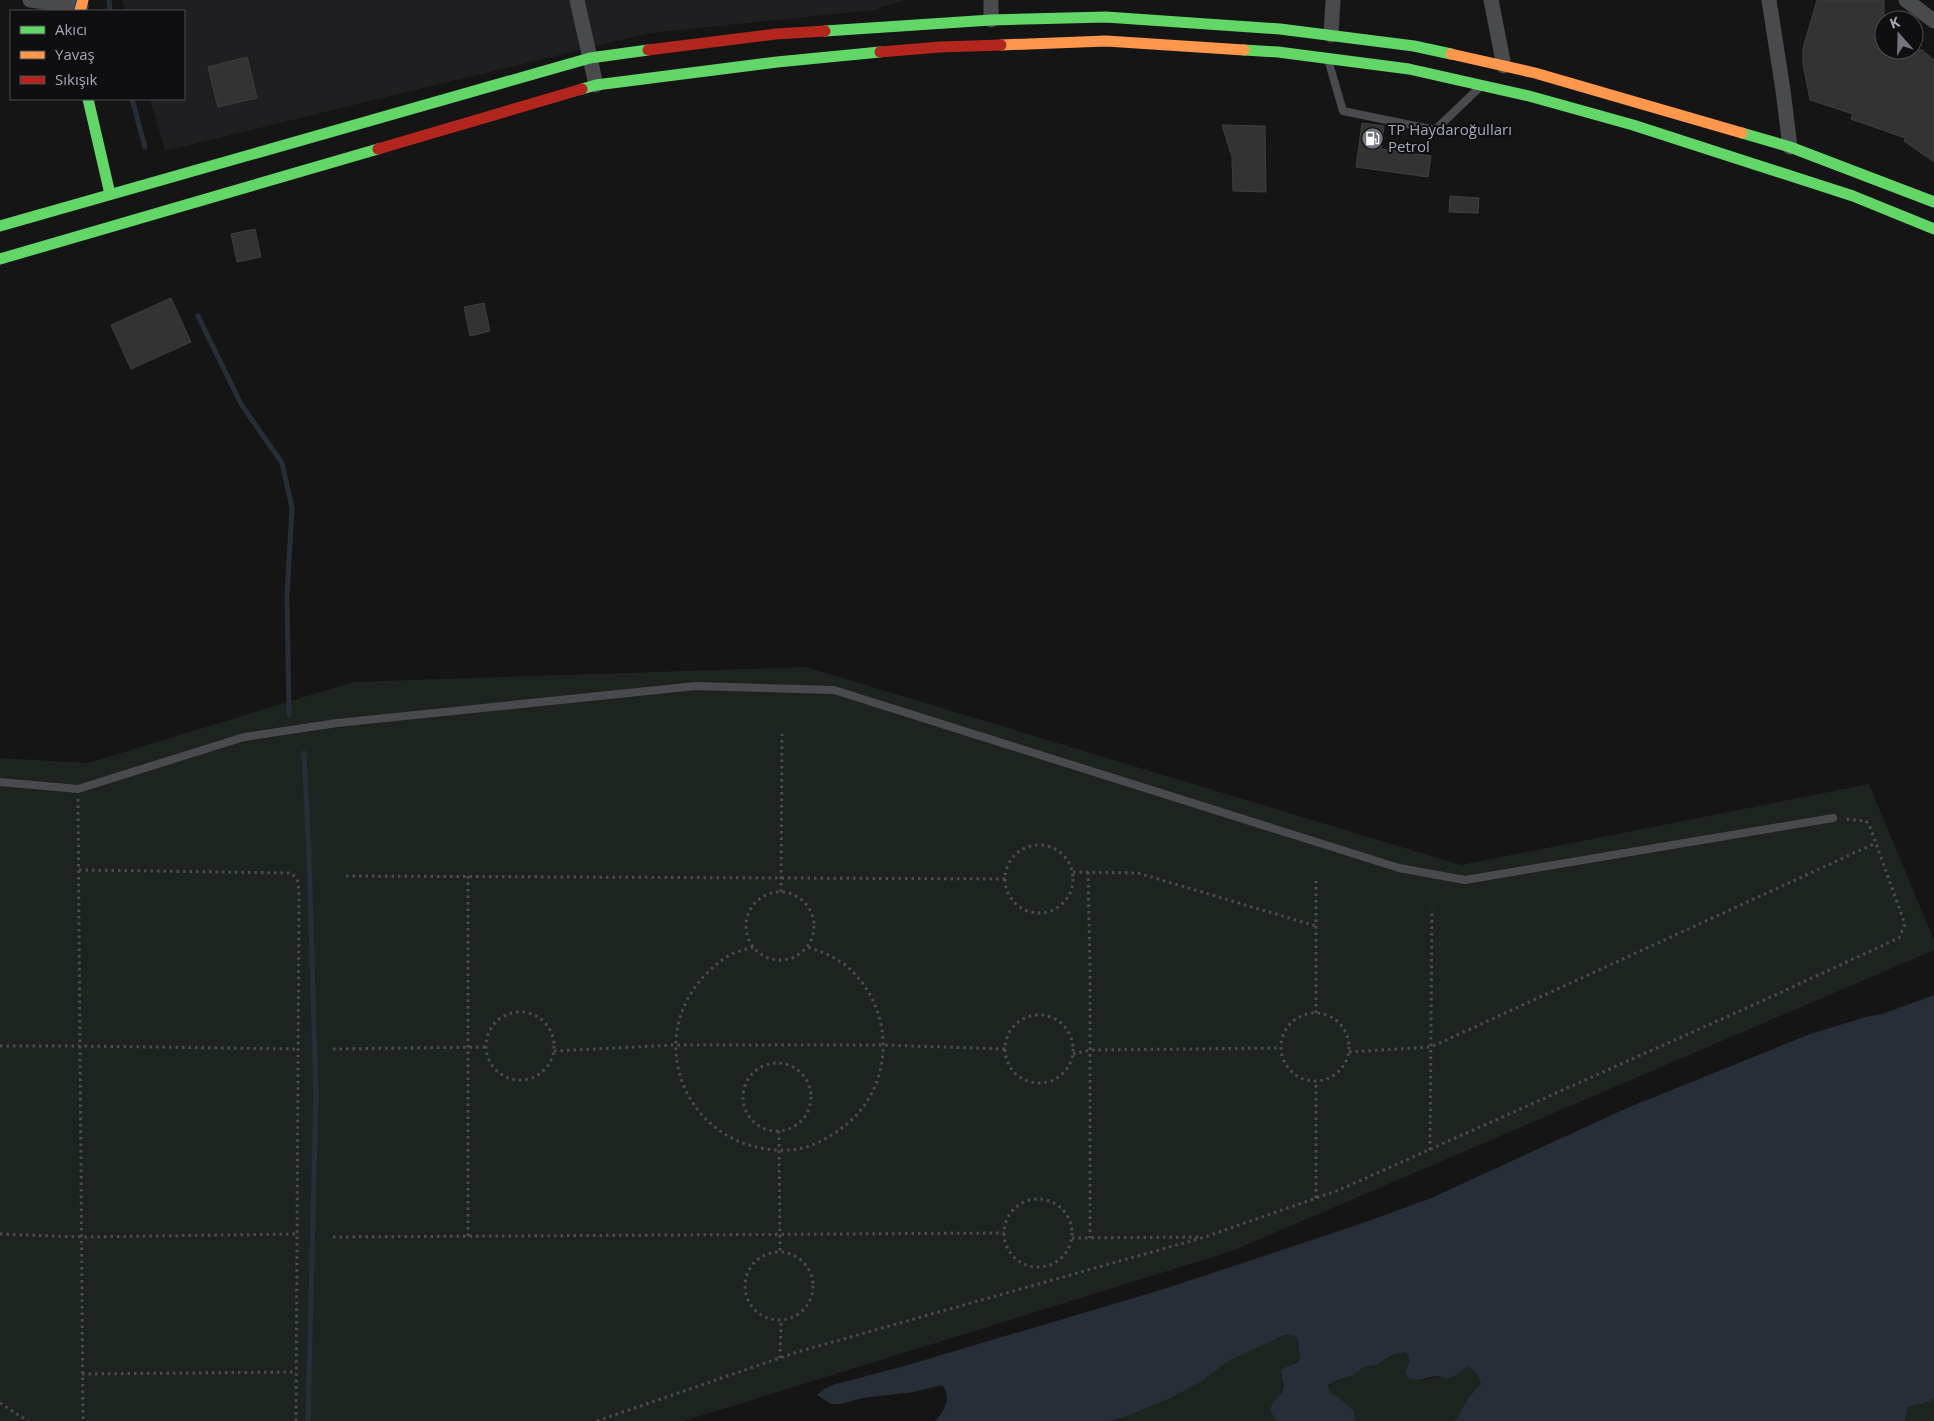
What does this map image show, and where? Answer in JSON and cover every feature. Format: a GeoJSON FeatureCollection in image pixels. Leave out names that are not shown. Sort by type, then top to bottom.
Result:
{"type":"FeatureCollection","features":[{"type":"Feature","properties":{"kind":"main road"},"geometry":{"type":"LineString","coordinates":[[0,226],[590,58],[776,34],[991,20],[1106,17],[1280,28],[1414,46],[1504,66],[1640,102],[1790,147],[1934,202]]}},
{"type":"Feature","properties":{"kind":"main road"},"geometry":{"type":"LineString","coordinates":[[0,258],[596,86],[778,62],[950,46],[1106,41],[1278,52],[1410,69],[1529,96],[1652,131],[1853,196],[1934,229]]}},
{"type":"Feature","properties":{"kind":"main road"},"geometry":{"type":"LineString","coordinates":[[88,100],[110,194]]}},
{"type":"Feature","properties":{"kind":"street"},"geometry":{"type":"LineString","coordinates":[[30,0],[82,6]]}},
{"type":"Feature","properties":{"kind":"street"},"geometry":{"type":"LineString","coordinates":[[577,0],[596,86]]}},
{"type":"Feature","properties":{"kind":"street"},"geometry":{"type":"LineString","coordinates":[[991,0],[991,20]]}},
{"type":"Feature","properties":{"kind":"street"},"geometry":{"type":"LineString","coordinates":[[1331,35],[1333,0]]}},
{"type":"Feature","properties":{"kind":"street"},"geometry":{"type":"LineString","coordinates":[[1491,0],[1504,66]]}},
{"type":"Feature","properties":{"kind":"street"},"geometry":{"type":"LineString","coordinates":[[1769,0],[1790,147]]}},
{"type":"Feature","properties":{"kind":"street"},"geometry":{"type":"LineString","coordinates":[[1906,0],[1934,21]]}},
{"type":"Feature","properties":{"kind":"lane"},"geometry":{"type":"LineString","coordinates":[[1328,59],[1343,111],[1435,130],[1482,86]]}},
{"type":"Feature","properties":{"kind":"lane"},"geometry":{"type":"LineString","coordinates":[[0,782],[78,789],[244,737],[337,723],[696,686],[834,690],[1399,868],[1465,880],[1833,818]]}},
{"type":"Feature","properties":{"kind":"path"},"geometry":{"type":"LineString","coordinates":[[781,892],[782,734]]}},
{"type":"Feature","properties":{"kind":"path"},"geometry":{"type":"LineString","coordinates":[[78,789],[82,1421]]}},
{"type":"Feature","properties":{"kind":"path"},"geometry":{"type":"LineString","coordinates":[[597,1421],[780,1358],[1205,1237],[1339,1190],[1899,938],[1905,924],[1876,842],[1866,821],[1833,818]]}},
{"type":"Feature","properties":{"kind":"path"},"geometry":{"type":"LineString","coordinates":[[1349,1052],[1431,1047],[1876,842]]}},
{"type":"Feature","properties":{"kind":"path"},"geometry":{"type":"LineString","coordinates":[[1040,845],[1050,847],[1061,853],[1068,861],[1072,872],[1073,884],[1065,899],[1052,910],[1040,913],[1030,912],[1020,907],[1007,890],[1005,880],[1009,864],[1019,851],[1029,846],[1040,845]]}},
{"type":"Feature","properties":{"kind":"path"},"geometry":{"type":"LineString","coordinates":[[79,870],[291,874],[297,879],[299,890],[296,1421]]}},
{"type":"Feature","properties":{"kind":"path"},"geometry":{"type":"LineString","coordinates":[[1072,872],[1138,873],[1316,926]]}},
{"type":"Feature","properties":{"kind":"path"},"geometry":{"type":"LineString","coordinates":[[1088,872],[1090,1238]]}},
{"type":"Feature","properties":{"kind":"path"},"geometry":{"type":"LineString","coordinates":[[346,876],[782,877],[1005,880]]}},
{"type":"Feature","properties":{"kind":"path"},"geometry":{"type":"LineString","coordinates":[[468,876],[468,1236]]}},
{"type":"Feature","properties":{"kind":"path"},"geometry":{"type":"LineString","coordinates":[[1316,881],[1316,1013]]}},
{"type":"Feature","properties":{"kind":"path"},"geometry":{"type":"LineString","coordinates":[[781,892],[792,894],[802,900],[810,909],[814,920],[814,931],[807,947],[793,958],[782,960],[771,959],[761,954],[753,947],[746,927],[748,916],[753,906],[770,894],[781,892]]}},
{"type":"Feature","properties":{"kind":"path"},"geometry":{"type":"LineString","coordinates":[[1430,1150],[1432,909]]}},
{"type":"Feature","properties":{"kind":"path"},"geometry":{"type":"LineString","coordinates":[[753,947],[726,956],[699,979],[682,1010],[675,1045],[680,1080],[697,1111],[724,1134],[756,1148],[792,1150],[824,1140],[852,1121],[872,1095],[882,1063],[883,1030],[872,998],[852,971],[825,952],[807,947]]}},
{"type":"Feature","properties":{"kind":"path"},"geometry":{"type":"LineString","coordinates":[[520,1012],[531,1014],[542,1020],[549,1029],[554,1040],[554,1051],[550,1062],[543,1072],[533,1078],[510,1079],[501,1074],[490,1062],[486,1047],[487,1036],[492,1026],[510,1014],[520,1012]]}},
{"type":"Feature","properties":{"kind":"path"},"geometry":{"type":"LineString","coordinates":[[1316,1013],[1337,1020],[1344,1029],[1348,1040],[1349,1052],[1345,1063],[1338,1072],[1328,1078],[1316,1081],[1306,1080],[1296,1075],[1285,1063],[1281,1048],[1283,1036],[1295,1019],[1305,1014],[1316,1013]]}},
{"type":"Feature","properties":{"kind":"path"},"geometry":{"type":"LineString","coordinates":[[1040,1015],[1051,1016],[1061,1022],[1073,1042],[1073,1054],[1069,1065],[1062,1074],[1052,1080],[1041,1082],[1030,1081],[1020,1077],[1007,1060],[1005,1049],[1007,1038],[1019,1021],[1029,1016],[1040,1015]]}},
{"type":"Feature","properties":{"kind":"path"},"geometry":{"type":"LineString","coordinates":[[554,1051],[675,1045],[883,1045],[1005,1049]]}},
{"type":"Feature","properties":{"kind":"path"},"geometry":{"type":"LineString","coordinates":[[0,1046],[298,1049]]}},
{"type":"Feature","properties":{"kind":"path"},"geometry":{"type":"LineString","coordinates":[[333,1049],[486,1047]]}},
{"type":"Feature","properties":{"kind":"path"},"geometry":{"type":"LineString","coordinates":[[1073,1054],[1090,1050],[1281,1048]]}},
{"type":"Feature","properties":{"kind":"path"},"geometry":{"type":"LineString","coordinates":[[778,1063],[789,1065],[799,1071],[807,1080],[811,1090],[811,1102],[807,1113],[800,1123],[790,1129],[779,1131],[768,1130],[758,1125],[748,1113],[743,1098],[745,1087],[750,1077],[767,1065],[778,1063]]}},
{"type":"Feature","properties":{"kind":"path"},"geometry":{"type":"LineString","coordinates":[[1316,1081],[1316,1198]]}},
{"type":"Feature","properties":{"kind":"path"},"geometry":{"type":"LineString","coordinates":[[779,1131],[780,1252]]}},
{"type":"Feature","properties":{"kind":"path"},"geometry":{"type":"LineString","coordinates":[[1039,1199],[1049,1200],[1060,1206],[1067,1215],[1071,1226],[1072,1238],[1068,1249],[1061,1258],[1051,1264],[1039,1267],[1029,1266],[1015,1257],[1006,1244],[1004,1233],[1010,1213],[1018,1205],[1028,1200],[1039,1199]]}},
{"type":"Feature","properties":{"kind":"path"},"geometry":{"type":"LineString","coordinates":[[333,1237],[1004,1233]]}},
{"type":"Feature","properties":{"kind":"path"},"geometry":{"type":"LineString","coordinates":[[0,1234],[82,1237],[296,1234]]}},
{"type":"Feature","properties":{"kind":"path"},"geometry":{"type":"LineString","coordinates":[[1072,1238],[1205,1237]]}},
{"type":"Feature","properties":{"kind":"path"},"geometry":{"type":"LineString","coordinates":[[780,1252],[801,1259],[808,1268],[812,1279],[813,1291],[809,1302],[802,1311],[792,1317],[780,1320],[760,1314],[747,1297],[745,1286],[746,1275],[759,1258],[769,1253],[780,1252]]}},
{"type":"Feature","properties":{"kind":"path"},"geometry":{"type":"LineString","coordinates":[[780,1320],[780,1358]]}},
{"type":"Feature","properties":{"kind":"path"},"geometry":{"type":"LineString","coordinates":[[82,1374],[296,1372]]}},
{"type":"Feature","properties":{"kind":"path"},"geometry":{"type":"LineString","coordinates":[[0,1411],[2,1404],[28,1421]]}},
{"type":"Feature","properties":{"kind":"shaded area"},"geometry":{"type":"Polygon","coordinates":[[[122,0],[904,0],[874,10],[649,33],[165,151],[150,100],[185,100],[185,10],[125,10],[122,0]]]}},
{"type":"Feature","properties":{"kind":"shaded area"},"geometry":{"type":"Polygon","coordinates":[[[806,667],[1461,865],[1869,784],[1934,940],[1934,950],[1232,1251],[684,1421],[0,1421],[0,758],[88,763],[353,682],[806,667]]]}},
{"type":"Feature","properties":{"kind":"shaded area"},"geometry":{"type":"Polygon","coordinates":[[[1934,995],[1934,1399],[1908,1407],[1905,1421],[1453,1421],[1457,1418],[1468,1398],[1481,1384],[1478,1376],[1469,1366],[1448,1378],[1436,1376],[1419,1380],[1408,1378],[1405,1371],[1409,1363],[1409,1355],[1405,1352],[1392,1355],[1377,1365],[1364,1367],[1352,1376],[1335,1381],[1328,1386],[1331,1394],[1337,1396],[1354,1411],[1355,1421],[1277,1421],[1270,1411],[1272,1404],[1283,1389],[1282,1369],[1296,1363],[1300,1359],[1298,1340],[1295,1336],[1284,1335],[1227,1362],[1199,1383],[1170,1398],[1111,1421],[935,1421],[942,1413],[947,1399],[942,1385],[914,1392],[862,1398],[841,1404],[831,1404],[817,1395],[824,1389],[836,1384],[901,1367],[1164,1289],[1354,1226],[1429,1199],[1627,1108],[1810,1034],[1882,1014],[1934,995]]]}},
{"type":"Feature","properties":{"kind":"shaded area"},"geometry":{"type":"Polygon","coordinates":[[[1284,1335],[1295,1336],[1298,1340],[1300,1359],[1280,1374],[1282,1389],[1270,1411],[1277,1421],[1111,1421],[1127,1416],[1213,1372],[1227,1362],[1284,1335]]]}},
{"type":"Feature","properties":{"kind":"shaded area"},"geometry":{"type":"Polygon","coordinates":[[[1405,1352],[1409,1355],[1409,1363],[1405,1371],[1424,1380],[1462,1371],[1469,1365],[1478,1376],[1481,1384],[1468,1398],[1457,1418],[1453,1421],[1355,1421],[1354,1411],[1331,1394],[1328,1387],[1335,1381],[1352,1376],[1364,1367],[1377,1365],[1392,1355],[1405,1352]]]}},
{"type":"Feature","properties":{"kind":"shaded area"},"geometry":{"type":"Polygon","coordinates":[[[1934,1399],[1934,1421],[1905,1421],[1908,1407],[1934,1399]]]}},
{"type":"Feature","properties":{"kind":"building"},"geometry":{"type":"Polygon","coordinates":[[[1817,0],[1884,0],[1884,10],[1874,10],[1874,60],[1924,60],[1924,52],[1934,60],[1934,162],[1904,141],[1905,138],[1851,119],[1853,114],[1810,100],[1803,64],[1803,48],[1817,0]]]}},
{"type":"Feature","properties":{"kind":"building"},"geometry":{"type":"Polygon","coordinates":[[[247,57],[257,98],[218,107],[208,67],[247,57]]]}},
{"type":"Feature","properties":{"kind":"building"},"geometry":{"type":"Polygon","coordinates":[[[1362,123],[1384,126],[1381,149],[1431,156],[1428,177],[1356,167],[1362,123]]]}},
{"type":"Feature","properties":{"kind":"building"},"geometry":{"type":"Polygon","coordinates":[[[1222,125],[1265,126],[1266,192],[1233,191],[1232,157],[1222,125]]]}},
{"type":"Feature","properties":{"kind":"building"},"geometry":{"type":"Polygon","coordinates":[[[1450,196],[1479,198],[1478,213],[1449,212],[1450,196]]]}},
{"type":"Feature","properties":{"kind":"building"},"geometry":{"type":"Polygon","coordinates":[[[255,229],[261,257],[237,262],[231,234],[255,229]]]}},
{"type":"Feature","properties":{"kind":"building"},"geometry":{"type":"Polygon","coordinates":[[[171,298],[191,342],[131,369],[111,325],[171,298]]]}},
{"type":"Feature","properties":{"kind":"building"},"geometry":{"type":"Polygon","coordinates":[[[484,303],[490,331],[470,336],[464,307],[484,303]]]}},
{"type":"Feature","properties":{"kind":"waterway"},"geometry":{"type":"LineString","coordinates":[[109,0],[110,10]]}},
{"type":"Feature","properties":{"kind":"waterway"},"geometry":{"type":"LineString","coordinates":[[132,100],[145,147]]}},
{"type":"Feature","properties":{"kind":"waterway"},"geometry":{"type":"LineString","coordinates":[[198,316],[241,404],[282,463],[292,508],[287,597],[289,715]]}},
{"type":"Feature","properties":{"kind":"waterway"},"geometry":{"type":"LineString","coordinates":[[304,753],[316,1095],[308,1421]]}},
{"type":"Feature","properties":{"kind":"traffic: fast"},"geometry":{"type":"LineString","coordinates":[[825,31],[991,20],[1106,17],[1280,29],[1414,46],[1451,54]]}},
{"type":"Feature","properties":{"kind":"traffic: fast"},"geometry":{"type":"LineString","coordinates":[[0,226],[590,58],[648,50]]}},
{"type":"Feature","properties":{"kind":"traffic: fast"},"geometry":{"type":"LineString","coordinates":[[1244,50],[1278,52],[1409,69],[1529,96],[1633,125],[1853,196],[1934,229]]}},
{"type":"Feature","properties":{"kind":"traffic: fast"},"geometry":{"type":"LineString","coordinates":[[582,89],[596,85],[777,62],[880,52]]}},
{"type":"Feature","properties":{"kind":"traffic: fast"},"geometry":{"type":"LineString","coordinates":[[88,100],[110,194]]}},
{"type":"Feature","properties":{"kind":"traffic: fast"},"geometry":{"type":"LineString","coordinates":[[1742,133],[1790,147],[1934,202]]}},
{"type":"Feature","properties":{"kind":"traffic: fast"},"geometry":{"type":"LineString","coordinates":[[0,259],[378,149]]}},
{"type":"Feature","properties":{"kind":"traffic: slow"},"geometry":{"type":"LineString","coordinates":[[80,10],[83,0]]}},
{"type":"Feature","properties":{"kind":"traffic: slow"},"geometry":{"type":"LineString","coordinates":[[1001,45],[1106,41],[1244,50]]}},
{"type":"Feature","properties":{"kind":"traffic: slow"},"geometry":{"type":"LineString","coordinates":[[1451,54],[1535,73],[1742,133]]}},
{"type":"Feature","properties":{"kind":"traffic: jam"},"geometry":{"type":"LineString","coordinates":[[648,50],[776,34],[825,31]]}},
{"type":"Feature","properties":{"kind":"traffic: jam"},"geometry":{"type":"LineString","coordinates":[[880,52],[940,47],[1001,45]]}},
{"type":"Feature","properties":{"kind":"traffic: jam"},"geometry":{"type":"LineString","coordinates":[[378,149],[582,89]]}},
{"type":"Feature","properties":{"kind":"place","name":"TP Haydaroğulları Petrol"},"geometry":{"type":"Point","coordinates":[1372,138]}}]}
